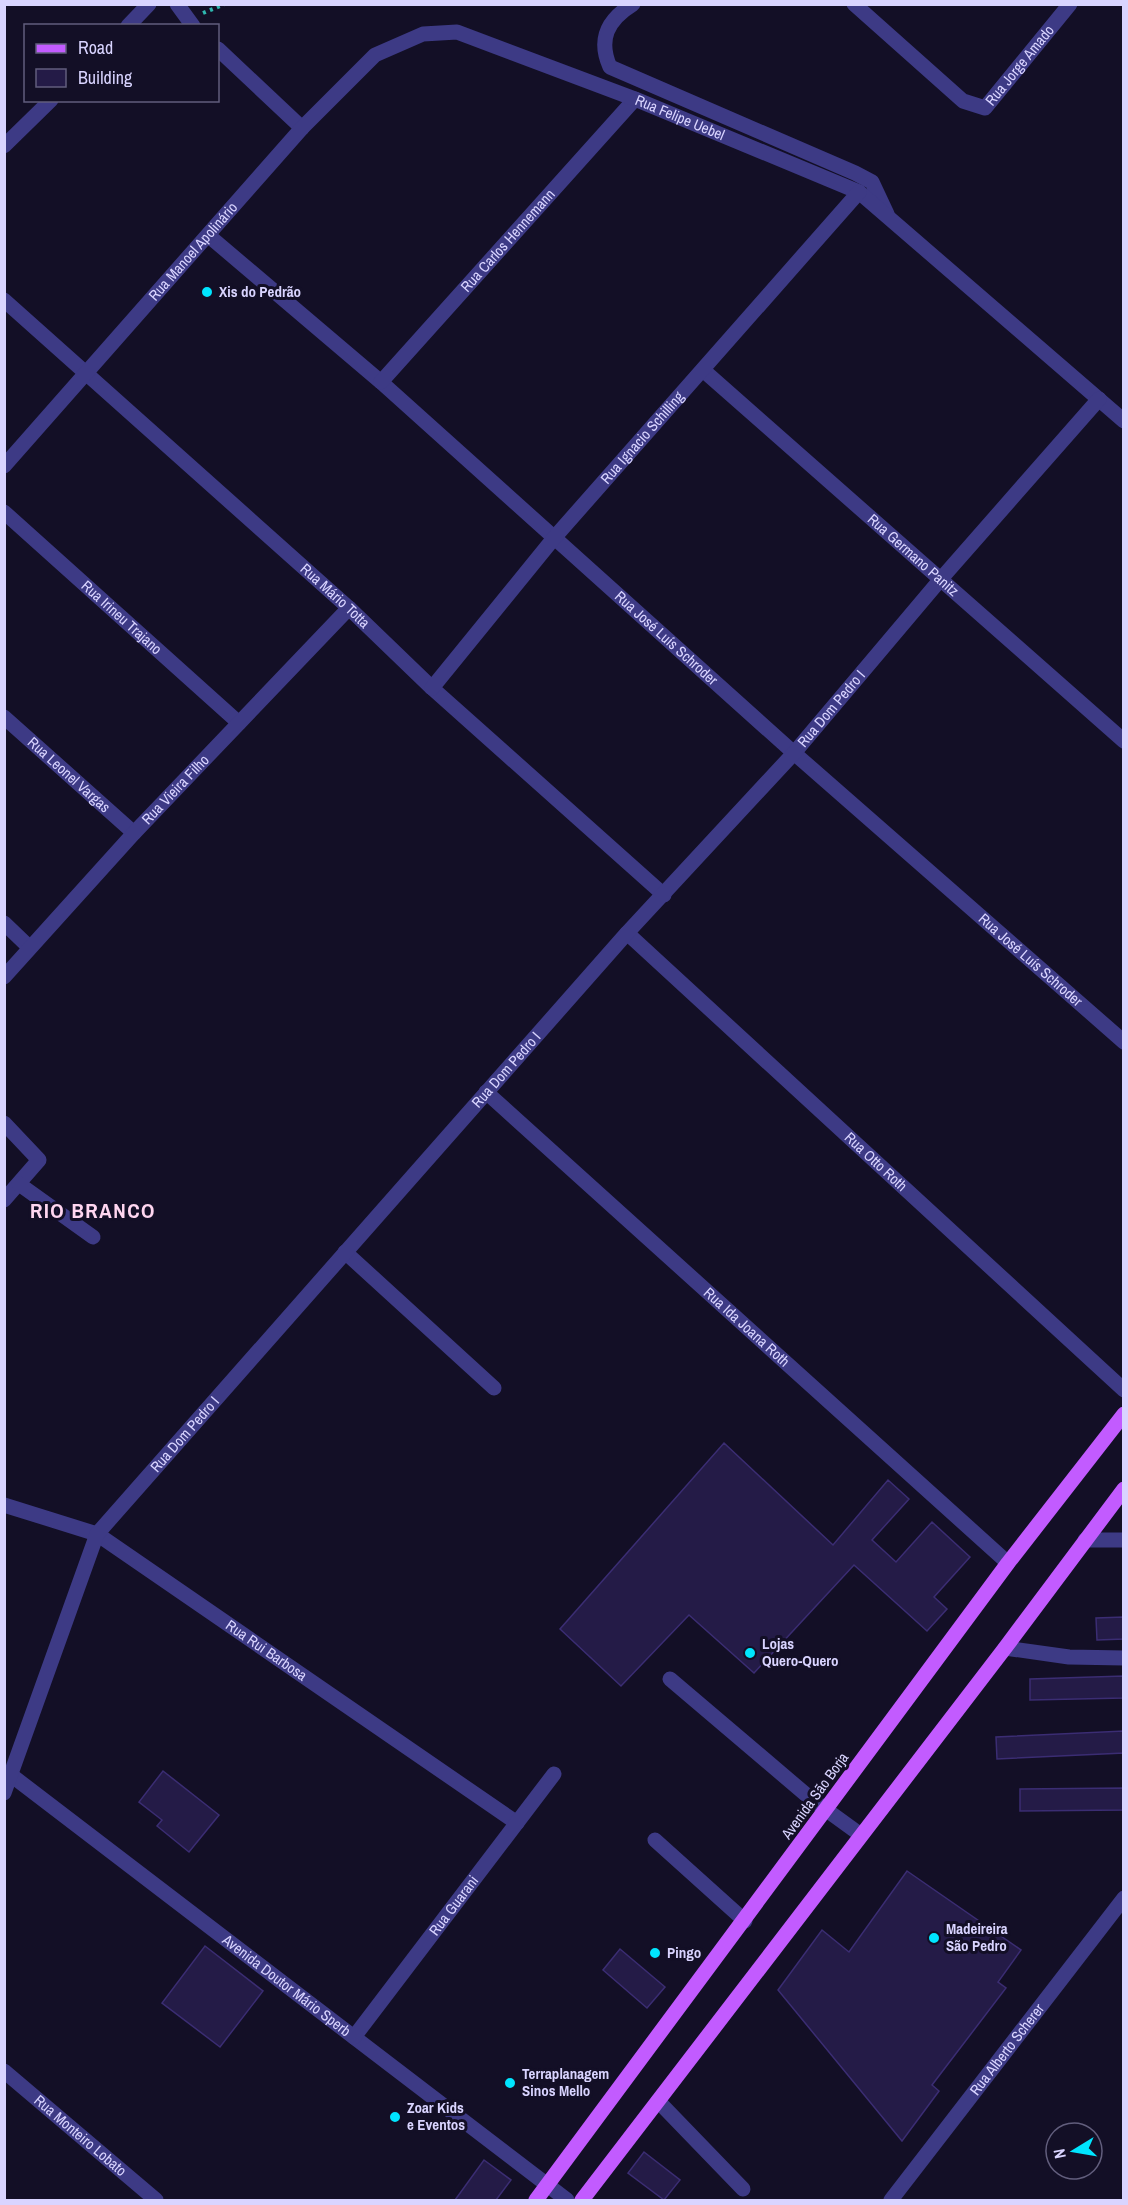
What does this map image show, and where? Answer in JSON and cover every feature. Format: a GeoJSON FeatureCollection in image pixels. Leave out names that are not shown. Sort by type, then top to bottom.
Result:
{"type":"FeatureCollection","features":[{"type":"Feature","properties":{"kind":"main road","name":"Avenida São Borja"},"geometry":{"type":"LineString","coordinates":[[536,2200],[828,1809],[1008,1563],[1124,1414]]}},
{"type":"Feature","properties":{"kind":"main road"},"geometry":{"type":"LineString","coordinates":[[582,2200],[1124,1489]]}},
{"type":"Feature","properties":{"kind":"street"},"geometry":{"type":"LineString","coordinates":[[130,24],[149,4]]}},
{"type":"Feature","properties":{"kind":"street"},"geometry":{"type":"LineString","coordinates":[[177,4],[191,22]]}},
{"type":"Feature","properties":{"kind":"street"},"geometry":{"type":"LineString","coordinates":[[633,4],[620,12],[605,31],[604,53],[610,67],[872,182],[888,217]]}},
{"type":"Feature","properties":{"kind":"street","name":"Rua Jorge Amado"},"geometry":{"type":"LineString","coordinates":[[854,4],[963,101],[985,108],[1070,4]]}},
{"type":"Feature","properties":{"kind":"street","name":"Rua Felipe Uebel"},"geometry":{"type":"LineString","coordinates":[[302,128],[375,55],[423,34],[457,32],[635,99],[859,192],[1124,421]]}},
{"type":"Feature","properties":{"kind":"street"},"geometry":{"type":"LineString","coordinates":[[219,50],[302,128]]}},
{"type":"Feature","properties":{"kind":"street","name":"Rua Carlos Hennemann"},"geometry":{"type":"LineString","coordinates":[[381,381],[635,99]]}},
{"type":"Feature","properties":{"kind":"street"},"geometry":{"type":"LineString","coordinates":[[4,146],[49,102]]}},
{"type":"Feature","properties":{"kind":"street","name":"Rua Manoel Apolinário"},"geometry":{"type":"LineString","coordinates":[[4,466],[86,376],[302,128]]}},
{"type":"Feature","properties":{"kind":"street","name":"Rua Ignacio Schilling"},"geometry":{"type":"LineString","coordinates":[[432,688],[554,538],[859,192]]}},
{"type":"Feature","properties":{"kind":"street","name":"Rua José Luís Schroder"},"geometry":{"type":"LineString","coordinates":[[209,236],[381,381],[794,753],[1124,1042]]}},
{"type":"Feature","properties":{"kind":"street","name":"Rua Mário Totta"},"geometry":{"type":"LineString","coordinates":[[4,300],[86,376],[349,608],[432,688],[664,895]]}},
{"type":"Feature","properties":{"kind":"street","name":"Rua Germano Panitz"},"geometry":{"type":"LineString","coordinates":[[703,370],[1124,741]]}},
{"type":"Feature","properties":{"kind":"street","name":"Rua Dom Pedro I"},"geometry":{"type":"LineString","coordinates":[[4,1793],[8,1774],[97,1534],[627,933],[794,753],[940,580],[1099,399]]}},
{"type":"Feature","properties":{"kind":"street","name":"Rua Irineu Trajano"},"geometry":{"type":"LineString","coordinates":[[4,512],[239,723]]}},
{"type":"Feature","properties":{"kind":"street","name":"Rua Vieira Filho"},"geometry":{"type":"LineString","coordinates":[[4,977],[29,946],[134,833],[349,608]]}},
{"type":"Feature","properties":{"kind":"street","name":"Rua Leonel Vargas"},"geometry":{"type":"LineString","coordinates":[[4,717],[134,833]]}},
{"type":"Feature","properties":{"kind":"street"},"geometry":{"type":"LineString","coordinates":[[4,923],[29,946]]}},
{"type":"Feature","properties":{"kind":"street","name":"Rua Otto Roth"},"geometry":{"type":"LineString","coordinates":[[627,933],[1124,1390]]}},
{"type":"Feature","properties":{"kind":"street","name":"Rua Ida Joana Roth"},"geometry":{"type":"LineString","coordinates":[[486,1092],[1008,1563]]}},
{"type":"Feature","properties":{"kind":"street"},"geometry":{"type":"LineString","coordinates":[[4,1123],[39,1160],[4,1200]]}},
{"type":"Feature","properties":{"kind":"street"},"geometry":{"type":"LineString","coordinates":[[19,1184],[93,1237]]}},
{"type":"Feature","properties":{"kind":"street"},"geometry":{"type":"LineString","coordinates":[[345,1252],[494,1388]]}},
{"type":"Feature","properties":{"kind":"street","name":"Rua Rui Barbosa"},"geometry":{"type":"LineString","coordinates":[[4,1504],[97,1534],[517,1823]]}},
{"type":"Feature","properties":{"kind":"street"},"geometry":{"type":"LineString","coordinates":[[1085,1540],[1124,1540]]}},
{"type":"Feature","properties":{"kind":"street"},"geometry":{"type":"LineString","coordinates":[[1005,1648],[1069,1657],[1124,1658]]}},
{"type":"Feature","properties":{"kind":"street"},"geometry":{"type":"LineString","coordinates":[[670,1679],[810,1798],[861,1835]]}},
{"type":"Feature","properties":{"kind":"street","name":"Avenida Doutor Mário Sperb"},"geometry":{"type":"LineString","coordinates":[[8,1774],[567,2200]]}},
{"type":"Feature","properties":{"kind":"street","name":"Rua Guarani"},"geometry":{"type":"LineString","coordinates":[[354,2037],[554,1774]]}},
{"type":"Feature","properties":{"kind":"street"},"geometry":{"type":"LineString","coordinates":[[655,1840],[744,1921]]}},
{"type":"Feature","properties":{"kind":"street","name":"Rua Alberto Scherer"},"geometry":{"type":"LineString","coordinates":[[891,2200],[1124,1898]]}},
{"type":"Feature","properties":{"kind":"street","name":"Rua Monteiro Lobato"},"geometry":{"type":"LineString","coordinates":[[4,2071],[156,2200]]}},
{"type":"Feature","properties":{"kind":"street"},"geometry":{"type":"LineString","coordinates":[[658,2101],[743,2189]]}},
{"type":"Feature","properties":{"kind":"path"},"geometry":{"type":"LineString","coordinates":[[191,22],[225,4]]}},
{"type":"Feature","properties":{"kind":"building"},"geometry":{"type":"Polygon","coordinates":[[[724,1443],[833,1545],[888,1480],[909,1499],[872,1540],[896,1562],[932,1522],[970,1557],[934,1597],[947,1609],[927,1631],[854,1565],[754,1673],[689,1615],[621,1686],[560,1629],[724,1443]]]}},
{"type":"Feature","properties":{"kind":"building"},"geometry":{"type":"Polygon","coordinates":[[[1124,1617],[1124,1639],[1097,1640],[1096,1618],[1124,1617]]]}},
{"type":"Feature","properties":{"kind":"building"},"geometry":{"type":"Polygon","coordinates":[[[1124,1676],[1124,1698],[1030,1700],[1030,1679],[1124,1676]]]}},
{"type":"Feature","properties":{"kind":"building"},"geometry":{"type":"Polygon","coordinates":[[[1124,1731],[1124,1753],[997,1759],[996,1737],[1124,1731]]]}},
{"type":"Feature","properties":{"kind":"building"},"geometry":{"type":"Polygon","coordinates":[[[163,1771],[219,1815],[189,1852],[157,1826],[162,1820],[139,1802],[163,1771]]]}},
{"type":"Feature","properties":{"kind":"building"},"geometry":{"type":"Polygon","coordinates":[[[1124,1788],[1124,1810],[1020,1811],[1020,1789],[1124,1788]]]}},
{"type":"Feature","properties":{"kind":"building"},"geometry":{"type":"Polygon","coordinates":[[[907,1871],[1021,1950],[998,1982],[1006,1988],[932,2085],[939,2091],[902,2141],[778,1990],[822,1930],[849,1952],[907,1871]]]}},
{"type":"Feature","properties":{"kind":"building"},"geometry":{"type":"Polygon","coordinates":[[[205,1946],[263,1991],[220,2047],[162,2003],[205,1946]]]}},
{"type":"Feature","properties":{"kind":"building"},"geometry":{"type":"Polygon","coordinates":[[[620,1949],[665,1987],[647,2008],[603,1970],[620,1949]]]}},
{"type":"Feature","properties":{"kind":"building"},"geometry":{"type":"Polygon","coordinates":[[[644,2152],[680,2180],[664,2200],[628,2173],[644,2152]]]}},
{"type":"Feature","properties":{"kind":"building"},"geometry":{"type":"Polygon","coordinates":[[[484,2160],[511,2180],[496,2200],[455,2200],[484,2160]]]}},
{"type":"Feature","properties":{"kind":"place","name":"Xis do Pedrão"},"geometry":{"type":"Point","coordinates":[207,292]}},
{"type":"Feature","properties":{"kind":"place","name":"Lojas Quero-Quero"},"geometry":{"type":"Point","coordinates":[750,1653]}},
{"type":"Feature","properties":{"kind":"place","name":"Madeireira São Pedro"},"geometry":{"type":"Point","coordinates":[934,1938]}},
{"type":"Feature","properties":{"kind":"place","name":"Pingo"},"geometry":{"type":"Point","coordinates":[655,1953]}},
{"type":"Feature","properties":{"kind":"place","name":"Terraplanagem Sinos Mello"},"geometry":{"type":"Point","coordinates":[510,2083]}},
{"type":"Feature","properties":{"kind":"place","name":"Zoar Kids e Eventos"},"geometry":{"type":"Point","coordinates":[395,2117]}},
{"type":"Feature","properties":{"kind":"district","name":"RIO BRANCO"},"geometry":{"type":"Point","coordinates":[93,1211]}}]}
